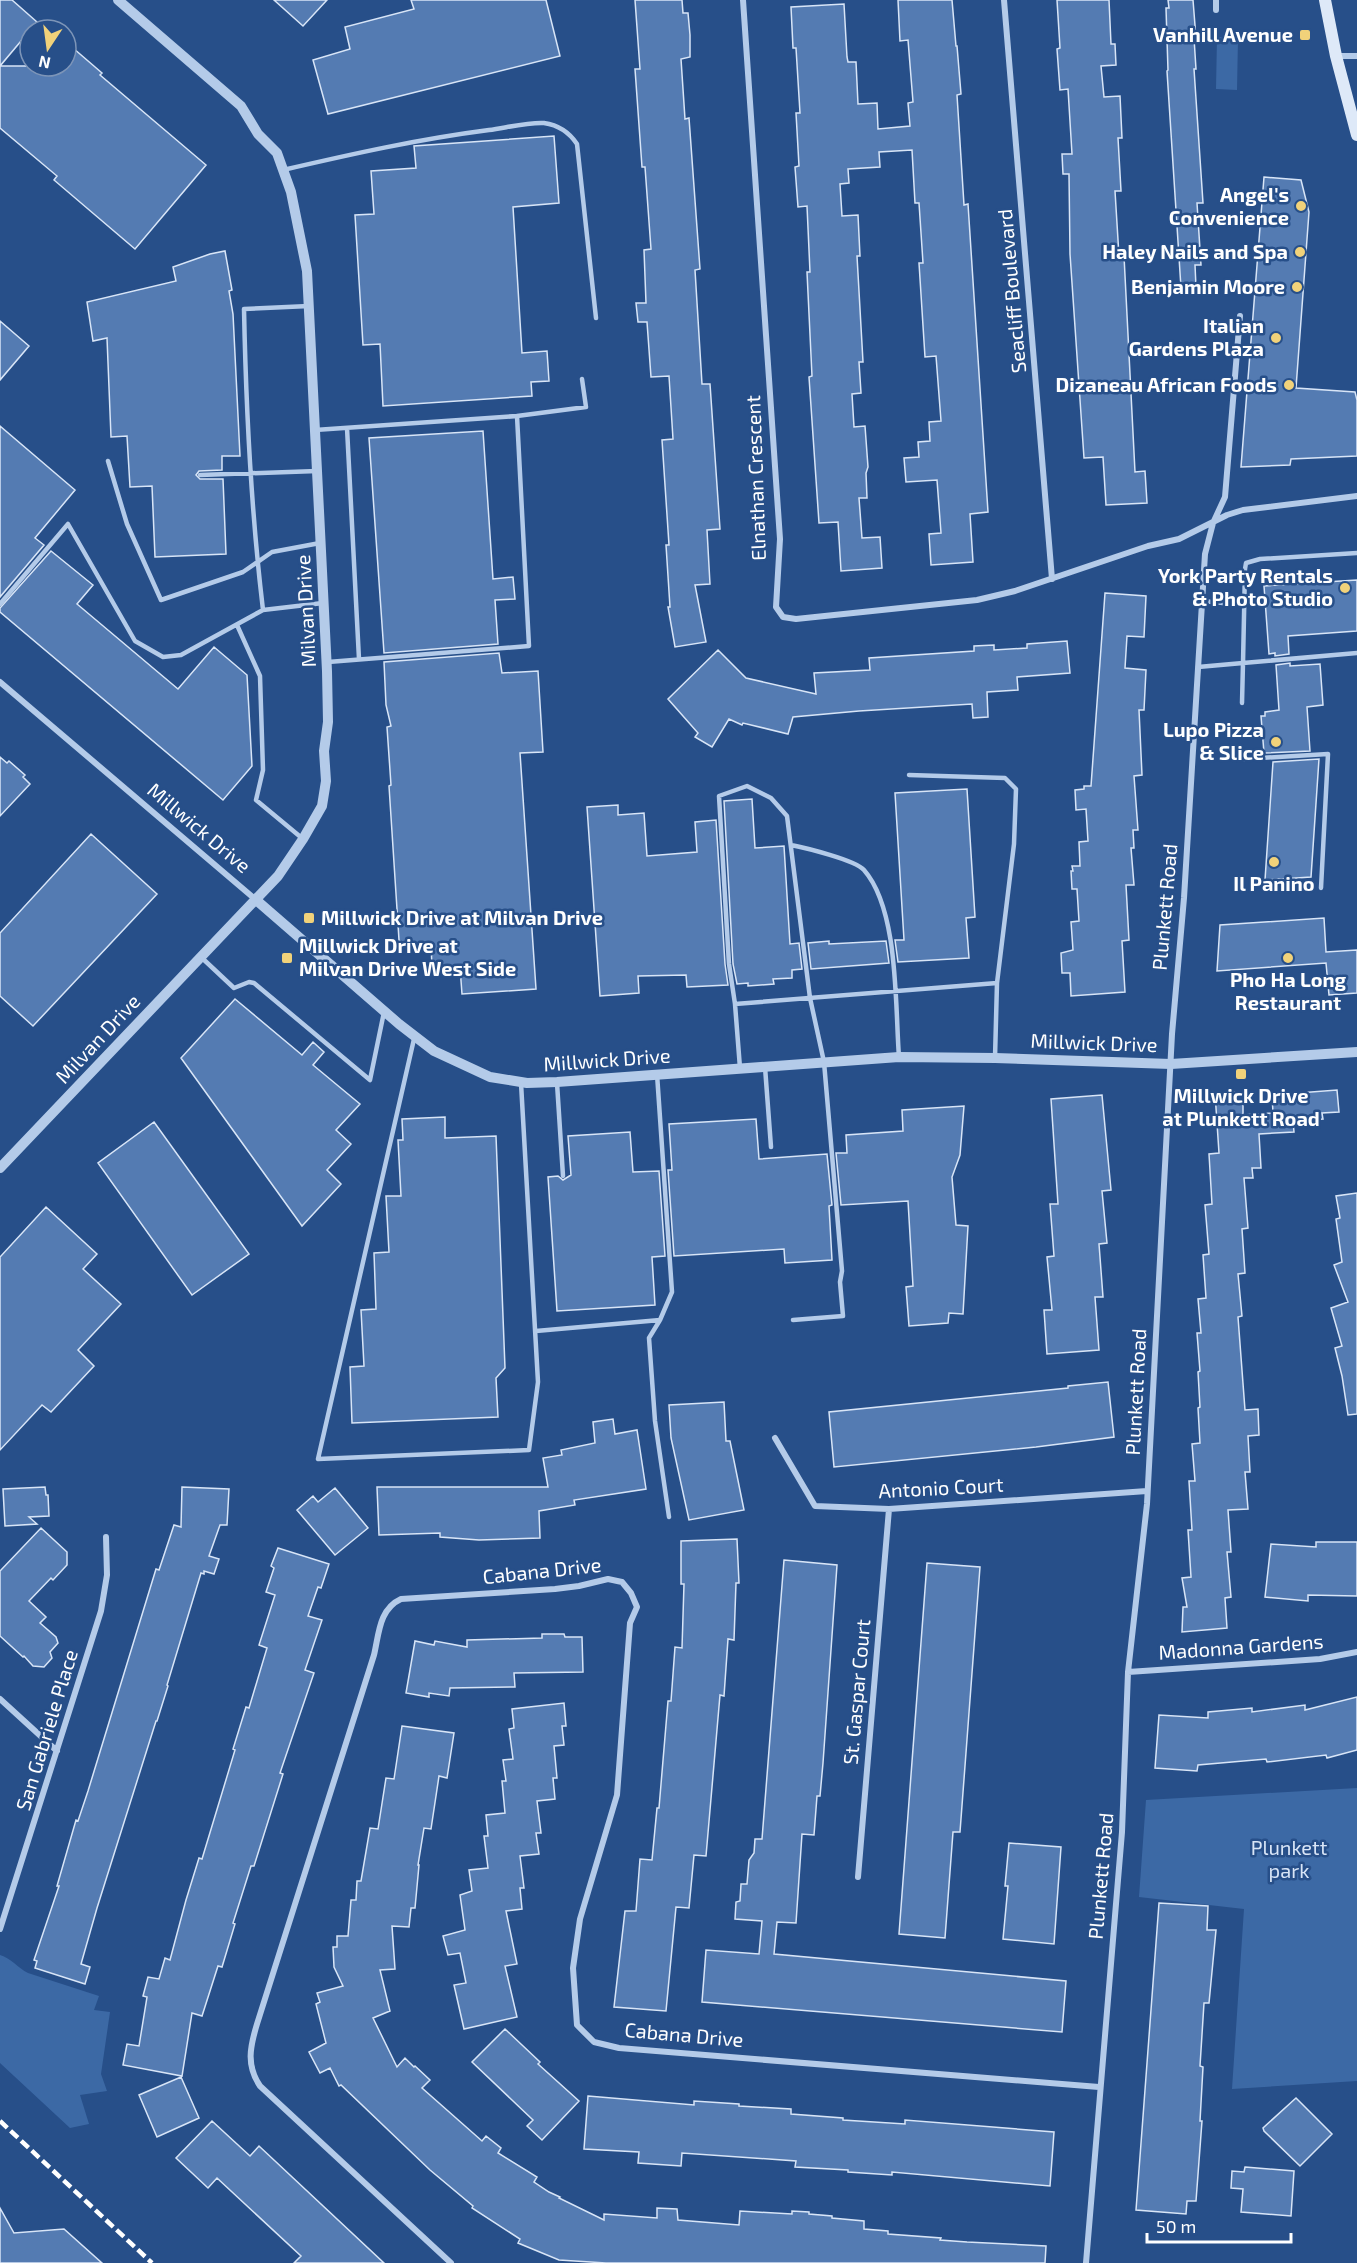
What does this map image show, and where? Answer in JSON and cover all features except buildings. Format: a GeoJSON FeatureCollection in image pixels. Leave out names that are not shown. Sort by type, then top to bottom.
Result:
{"type":"FeatureCollection","features":[{"type":"Feature","properties":{"kind":"main road"},"geometry":{"type":"LineString","coordinates":[[1325,0],[1336,56],[1357,135]]}},
{"type":"Feature","properties":{"kind":"street","name":"Milvan Drive"},"geometry":{"type":"LineString","coordinates":[[0,1168],[278,876],[322,806],[325,788],[324,751],[328,722],[327,662],[309,306],[307,271],[291,192],[277,153],[258,134],[242,106],[118,0]]}},
{"type":"Feature","properties":{"kind":"street","name":"Elnathan Crescent"},"geometry":{"type":"LineString","coordinates":[[743,0],[780,539],[776,594],[778,613],[783,617],[796,619],[977,600],[1015,591],[1148,546],[1179,539],[1227,515],[1243,510],[1357,496]]}},
{"type":"Feature","properties":{"kind":"street","name":"Seacliff Boulevard"},"geometry":{"type":"LineString","coordinates":[[1004,0],[1052,579]]}},
{"type":"Feature","properties":{"kind":"street"},"geometry":{"type":"LineString","coordinates":[[1216,0],[1216,10]]}},
{"type":"Feature","properties":{"kind":"street"},"geometry":{"type":"LineString","coordinates":[[1336,56],[1357,56]]}},
{"type":"Feature","properties":{"kind":"street","name":"Plunkett Road"},"geometry":{"type":"LineString","coordinates":[[1086,2263],[1122,1832],[1128,1672],[1148,1491],[1174,995],[1184,898],[1205,554],[1213,523],[1225,496],[1240,316]]}},
{"type":"Feature","properties":{"kind":"street","name":"Millwick Drive"},"geometry":{"type":"LineString","coordinates":[[0,682],[415,1037],[434,1051],[490,1077],[521,1083],[557,1082],[899,1057],[1171,1064],[1357,1052]]}},
{"type":"Feature","properties":{"kind":"street","name":"Antonio Court"},"geometry":{"type":"LineString","coordinates":[[775,1438],[815,1506],[889,1509],[1148,1491]]}},
{"type":"Feature","properties":{"kind":"street","name":"St. Gaspar Court"},"geometry":{"type":"LineString","coordinates":[[858,1877],[889,1509]]}},
{"type":"Feature","properties":{"kind":"street","name":"San Gabriele Place"},"geometry":{"type":"LineString","coordinates":[[0,1929],[104,1599],[107,1575],[106,1537]]}},
{"type":"Feature","properties":{"kind":"street","name":"Cabana Drive"},"geometry":{"type":"LineString","coordinates":[[451,2263],[260,2086],[250,2062],[257,2024],[374,1655],[381,1620],[390,1606],[401,1599],[555,1589],[608,1579],[622,1582],[631,1593],[637,1606],[630,1623],[617,1795],[580,1919],[573,1968],[577,2025],[594,2042],[619,2048],[1099,2087]]}},
{"type":"Feature","properties":{"kind":"street","name":"Madonna Gardens"},"geometry":{"type":"LineString","coordinates":[[1128,1672],[1320,1659],[1357,1652]]}},
{"type":"Feature","properties":{"kind":"street"},"geometry":{"type":"LineString","coordinates":[[0,1699],[57,1751]]}},
{"type":"Feature","properties":{"kind":"lane"},"geometry":{"type":"LineString","coordinates":[[283,170],[390,145],[446,135],[544,123],[564,129],[577,144],[596,318]]}},
{"type":"Feature","properties":{"kind":"lane"},"geometry":{"type":"LineString","coordinates":[[263,610],[251,473],[244,309],[309,306]]}},
{"type":"Feature","properties":{"kind":"lane"},"geometry":{"type":"LineString","coordinates":[[315,430],[517,416],[586,407],[582,379]]}},
{"type":"Feature","properties":{"kind":"lane"},"geometry":{"type":"LineString","coordinates":[[327,662],[529,646],[517,416]]}},
{"type":"Feature","properties":{"kind":"lane"},"geometry":{"type":"LineString","coordinates":[[347,428],[359,659]]}},
{"type":"Feature","properties":{"kind":"lane"},"geometry":{"type":"LineString","coordinates":[[108,461],[127,524],[161,600],[243,572],[272,552],[320,543]]}},
{"type":"Feature","properties":{"kind":"lane"},"geometry":{"type":"LineString","coordinates":[[200,475],[317,471]]}},
{"type":"Feature","properties":{"kind":"lane"},"geometry":{"type":"LineString","coordinates":[[0,604],[68,524],[135,640],[163,657],[182,655],[263,610],[323,603]]}},
{"type":"Feature","properties":{"kind":"lane"},"geometry":{"type":"LineString","coordinates":[[1242,703],[1246,563],[1253,560],[1357,553]]}},
{"type":"Feature","properties":{"kind":"lane"},"geometry":{"type":"LineString","coordinates":[[1202,601],[1244,605]]}},
{"type":"Feature","properties":{"kind":"lane"},"geometry":{"type":"LineString","coordinates":[[237,625],[260,676],[262,770],[256,800],[303,839]]}},
{"type":"Feature","properties":{"kind":"lane"},"geometry":{"type":"LineString","coordinates":[[1198,667],[1357,653]]}},
{"type":"Feature","properties":{"kind":"lane"},"geometry":{"type":"LineString","coordinates":[[1244,759],[1328,754],[1321,888]]}},
{"type":"Feature","properties":{"kind":"lane"},"geometry":{"type":"LineString","coordinates":[[909,775],[1005,778],[1016,789],[1014,844],[997,983],[995,1058]]}},
{"type":"Feature","properties":{"kind":"lane"},"geometry":{"type":"LineString","coordinates":[[740,1068],[729,964],[719,796],[747,786],[771,798],[787,816],[810,998],[824,1062],[842,1271],[840,1282],[843,1316],[793,1320]]}},
{"type":"Feature","properties":{"kind":"lane"},"geometry":{"type":"LineString","coordinates":[[791,844],[821,852],[863,869],[881,899],[892,949],[899,1057]]}},
{"type":"Feature","properties":{"kind":"lane"},"geometry":{"type":"LineString","coordinates":[[200,957],[234,988],[249,982],[254,983],[370,1080],[384,1012]]}},
{"type":"Feature","properties":{"kind":"lane"},"geometry":{"type":"LineString","coordinates":[[735,1004],[997,983]]}},
{"type":"Feature","properties":{"kind":"lane"},"geometry":{"type":"LineString","coordinates":[[415,1037],[318,1459],[529,1450],[538,1382],[521,1083]]}},
{"type":"Feature","properties":{"kind":"lane"},"geometry":{"type":"LineString","coordinates":[[765,1067],[771,1148]]}},
{"type":"Feature","properties":{"kind":"lane"},"geometry":{"type":"LineString","coordinates":[[657,1074],[672,1292],[649,1338],[655,1421],[669,1517]]}},
{"type":"Feature","properties":{"kind":"lane"},"geometry":{"type":"LineString","coordinates":[[557,1082],[563,1176]]}},
{"type":"Feature","properties":{"kind":"lane"},"geometry":{"type":"LineString","coordinates":[[536,1331],[660,1320]]}},
{"type":"Feature","properties":{"kind":"green space"},"geometry":{"type":"Polygon","coordinates":[[[1217,37],[1238,38],[1237,90],[1216,89],[1217,37]]]}},
{"type":"Feature","properties":{"kind":"green space","name":"Plunkett park"},"geometry":{"type":"Polygon","coordinates":[[[1357,1788],[1357,2081],[1232,2089],[1244,1909],[1139,1897],[1146,1800],[1357,1788]]]}},
{"type":"Feature","properties":{"kind":"green space"},"geometry":{"type":"Polygon","coordinates":[[[0,1955],[8,1958],[28,1973],[99,1996],[94,2010],[110,2012],[101,2074],[107,2091],[80,2095],[89,2124],[70,2128],[0,2063],[0,1955]]]}},
{"type":"Feature","properties":{"kind":"railway"},"geometry":{"type":"LineString","coordinates":[[0,2121],[152,2263]]}},
{"type":"Feature","properties":{"kind":"place","name":"Vanhill Avenue"},"geometry":{"type":"Point","coordinates":[1305,35]}},
{"type":"Feature","properties":{"kind":"place","name":"Angel's Convenience"},"geometry":{"type":"Point","coordinates":[1301,206]}},
{"type":"Feature","properties":{"kind":"place","name":"Haley Nails and Spa"},"geometry":{"type":"Point","coordinates":[1300,252]}},
{"type":"Feature","properties":{"kind":"place","name":"Benjamin Moore"},"geometry":{"type":"Point","coordinates":[1297,287]}},
{"type":"Feature","properties":{"kind":"place","name":"Italian Gardens Plaza"},"geometry":{"type":"Point","coordinates":[1276,338]}},
{"type":"Feature","properties":{"kind":"place","name":"Dizaneau African Foods"},"geometry":{"type":"Point","coordinates":[1289,385]}},
{"type":"Feature","properties":{"kind":"place","name":"York Party Rentals & Photo Studio"},"geometry":{"type":"Point","coordinates":[1345,588]}},
{"type":"Feature","properties":{"kind":"place","name":"Lupo Pizza & Slice"},"geometry":{"type":"Point","coordinates":[1276,742]}},
{"type":"Feature","properties":{"kind":"place","name":"Il Panino"},"geometry":{"type":"Point","coordinates":[1274,862]}},
{"type":"Feature","properties":{"kind":"place","name":"Millwick Drive at Milvan Drive"},"geometry":{"type":"Point","coordinates":[309,918]}},
{"type":"Feature","properties":{"kind":"place","name":"Millwick Drive at Milvan Drive West Side"},"geometry":{"type":"Point","coordinates":[287,958]}},
{"type":"Feature","properties":{"kind":"place","name":"Pho Ha Long Restaurant"},"geometry":{"type":"Point","coordinates":[1288,958]}},
{"type":"Feature","properties":{"kind":"place","name":"Millwick Drive at Plunkett Road"},"geometry":{"type":"Point","coordinates":[1241,1074]}}]}
